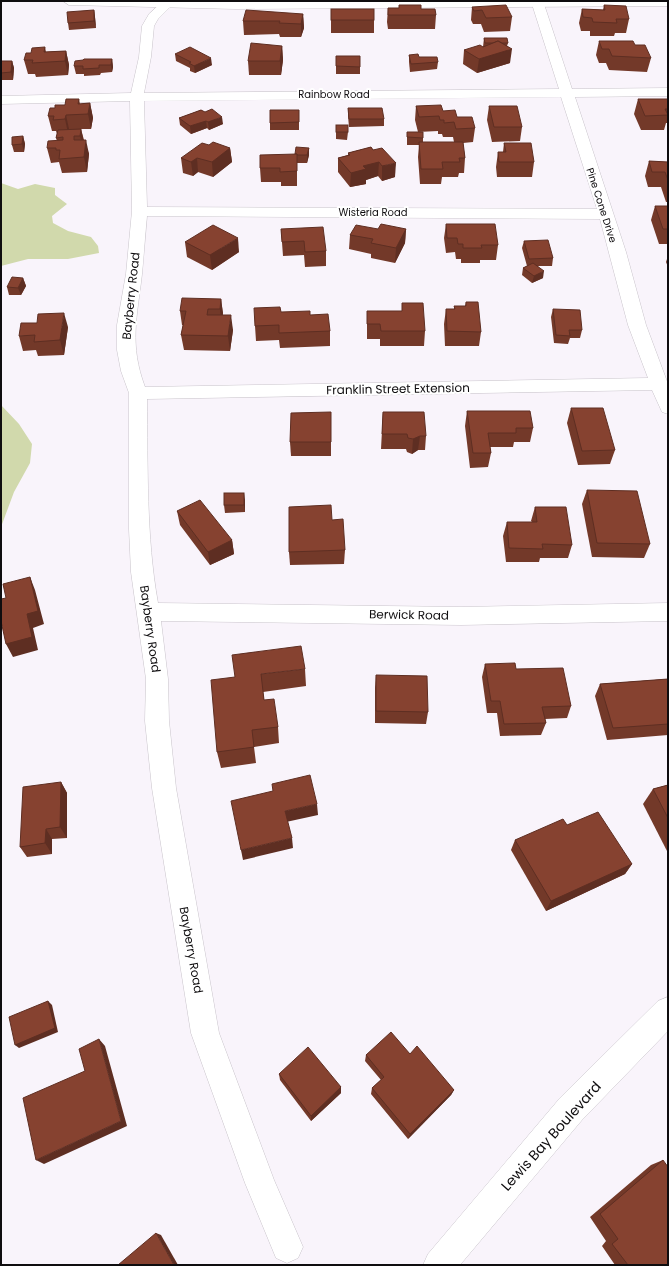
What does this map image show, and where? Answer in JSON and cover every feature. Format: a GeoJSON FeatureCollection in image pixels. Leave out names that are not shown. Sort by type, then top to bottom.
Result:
{"type":"FeatureCollection","features":[{"type":"Feature","properties":{"kind":"street"},"geometry":{"type":"LineString","coordinates":[[69,1],[167,4],[316,2],[668,2]]}},
{"type":"Feature","properties":{"kind":"street","name":"Pine Cone Drive"},"geometry":{"type":"LineString","coordinates":[[537,2],[618,252],[637,325],[668,408]]}},
{"type":"Feature","properties":{"kind":"street","name":"Bayberry Road"},"geometry":{"type":"LineString","coordinates":[[167,4],[153,17],[148,26],[145,58],[137,96],[140,211],[134,274],[126,325],[126,350],[130,371],[138,393],[140,543],[142,572],[149,612],[157,679],[157,721],[164,788],[205,1033],[260,1182],[287,1247]]}},
{"type":"Feature","properties":{"kind":"street","name":"Rainbow Road"},"geometry":{"type":"LineString","coordinates":[[1,100],[137,96],[668,92]]}},
{"type":"Feature","properties":{"kind":"street","name":"Wisteria Road"},"geometry":{"type":"LineString","coordinates":[[140,211],[605,214]]}},
{"type":"Feature","properties":{"kind":"street","name":"Franklin Street Extension"},"geometry":{"type":"LineString","coordinates":[[138,393],[658,384]]}},
{"type":"Feature","properties":{"kind":"street","name":"Berwick Road"},"geometry":{"type":"LineString","coordinates":[[149,612],[461,616],[668,612]]}},
{"type":"Feature","properties":{"kind":"street","name":"Lewis Bay Boulevard"},"geometry":{"type":"LineString","coordinates":[[439,1265],[571,1109],[668,1011]]}},
{"type":"Feature","properties":{"kind":"green space"},"geometry":{"type":"Polygon","coordinates":[[[1,183],[18,189],[35,184],[55,188],[55,195],[67,204],[52,216],[53,223],[68,231],[91,237],[98,246],[99,253],[68,259],[28,259],[1,266],[1,183]]]}},
{"type":"Feature","properties":{"kind":"green space"},"geometry":{"type":"Polygon","coordinates":[[[1,405],[19,424],[32,444],[30,463],[14,492],[1,527],[1,405]]]}},
{"type":"Feature","properties":{"kind":"building"},"geometry":{"type":"Polygon","coordinates":[[[399,5],[421,5],[421,9],[435,9],[436,15],[388,15],[388,8],[399,8],[399,5]]]}},
{"type":"Feature","properties":{"kind":"building"},"geometry":{"type":"Polygon","coordinates":[[[506,5],[512,17],[486,18],[482,10],[474,11],[472,7],[506,5]]]}},
{"type":"Feature","properties":{"kind":"building"},"geometry":{"type":"Polygon","coordinates":[[[604,5],[626,6],[629,19],[616,19],[617,23],[593,22],[592,18],[583,17],[582,9],[605,10],[604,5]]]}},
{"type":"Feature","properties":{"kind":"building"},"geometry":{"type":"Polygon","coordinates":[[[331,9],[374,9],[374,20],[331,20],[331,9]]]}},
{"type":"Feature","properties":{"kind":"building"},"geometry":{"type":"Polygon","coordinates":[[[94,10],[94,21],[68,23],[67,12],[94,10]]]}},
{"type":"Feature","properties":{"kind":"building"},"geometry":{"type":"Polygon","coordinates":[[[246,10],[303,14],[301,24],[279,23],[280,21],[243,21],[246,10]]]}},
{"type":"Feature","properties":{"kind":"building"},"geometry":{"type":"Polygon","coordinates":[[[484,38],[507,38],[508,43],[498,41],[493,43],[485,43],[484,38]]]}},
{"type":"Feature","properties":{"kind":"building"},"geometry":{"type":"Polygon","coordinates":[[[498,41],[512,49],[479,59],[464,50],[480,45],[483,47],[498,41]]]}},
{"type":"Feature","properties":{"kind":"building"},"geometry":{"type":"Polygon","coordinates":[[[599,41],[633,41],[635,45],[645,45],[651,58],[612,56],[609,49],[602,49],[599,41]]]}},
{"type":"Feature","properties":{"kind":"building"},"geometry":{"type":"Polygon","coordinates":[[[251,43],[282,46],[280,61],[248,61],[251,43]]]}},
{"type":"Feature","properties":{"kind":"building"},"geometry":{"type":"Polygon","coordinates":[[[45,47],[44,52],[66,51],[65,61],[32,63],[33,60],[24,60],[26,53],[31,53],[32,48],[45,47]]]}},
{"type":"Feature","properties":{"kind":"building"},"geometry":{"type":"Polygon","coordinates":[[[190,47],[211,58],[194,66],[189,63],[191,62],[175,54],[190,47]]]}},
{"type":"Feature","properties":{"kind":"building"},"geometry":{"type":"Polygon","coordinates":[[[418,54],[419,57],[437,57],[438,62],[411,64],[409,55],[418,54]]]}},
{"type":"Feature","properties":{"kind":"building"},"geometry":{"type":"Polygon","coordinates":[[[336,56],[360,56],[360,67],[336,66],[336,56]]]}},
{"type":"Feature","properties":{"kind":"building"},"geometry":{"type":"Polygon","coordinates":[[[84,59],[112,59],[111,65],[99,65],[99,68],[83,69],[83,66],[74,66],[75,61],[84,59]]]}},
{"type":"Feature","properties":{"kind":"building"},"geometry":{"type":"Polygon","coordinates":[[[1,61],[12,61],[11,72],[1,73],[1,61]]]}},
{"type":"Feature","properties":{"kind":"building"},"geometry":{"type":"Polygon","coordinates":[[[66,99],[79,99],[78,104],[90,103],[88,114],[66,115],[65,119],[53,120],[54,116],[48,116],[50,108],[55,108],[55,105],[65,105],[66,99]]]}},
{"type":"Feature","properties":{"kind":"building"},"geometry":{"type":"Polygon","coordinates":[[[638,99],[668,99],[668,109],[665,109],[668,115],[645,116],[638,99]]]}},
{"type":"Feature","properties":{"kind":"building"},"geometry":{"type":"Polygon","coordinates":[[[441,105],[443,111],[455,110],[457,117],[472,117],[475,128],[456,129],[454,122],[444,123],[444,120],[440,120],[439,116],[419,117],[416,106],[441,105]]]}},
{"type":"Feature","properties":{"kind":"building"},"geometry":{"type":"Polygon","coordinates":[[[489,106],[517,106],[522,127],[494,127],[489,106]]]}},
{"type":"Feature","properties":{"kind":"building"},"geometry":{"type":"Polygon","coordinates":[[[348,108],[382,108],[384,119],[349,119],[348,108]]]}},
{"type":"Feature","properties":{"kind":"building"},"geometry":{"type":"Polygon","coordinates":[[[212,109],[222,117],[190,126],[179,118],[201,110],[205,112],[212,109]]]}},
{"type":"Feature","properties":{"kind":"building"},"geometry":{"type":"Polygon","coordinates":[[[270,110],[299,110],[299,122],[270,123],[270,110]]]}},
{"type":"Feature","properties":{"kind":"building"},"geometry":{"type":"Polygon","coordinates":[[[336,125],[348,125],[348,132],[336,132],[336,125]]]}},
{"type":"Feature","properties":{"kind":"building"},"geometry":{"type":"Polygon","coordinates":[[[81,129],[80,136],[74,136],[74,140],[86,140],[84,157],[59,159],[60,150],[56,150],[56,148],[47,148],[48,141],[63,140],[63,137],[56,138],[58,130],[81,129]]]}},
{"type":"Feature","properties":{"kind":"building"},"geometry":{"type":"Polygon","coordinates":[[[407,132],[423,132],[423,138],[407,137],[407,132]]]}},
{"type":"Feature","properties":{"kind":"building"},"geometry":{"type":"Polygon","coordinates":[[[23,136],[22,144],[12,145],[12,137],[23,136]]]}},
{"type":"Feature","properties":{"kind":"building"},"geometry":{"type":"Polygon","coordinates":[[[213,142],[230,148],[212,162],[197,158],[191,162],[181,158],[202,143],[209,145],[213,142]]]}},
{"type":"Feature","properties":{"kind":"building"},"geometry":{"type":"Polygon","coordinates":[[[419,142],[463,142],[465,158],[459,158],[460,162],[442,162],[443,169],[421,169],[419,142]]]}},
{"type":"Feature","properties":{"kind":"building"},"geometry":{"type":"Polygon","coordinates":[[[504,143],[531,143],[534,162],[499,162],[498,152],[506,152],[504,143]]]}},
{"type":"Feature","properties":{"kind":"building"},"geometry":{"type":"Polygon","coordinates":[[[296,147],[309,148],[307,155],[295,154],[296,147]]]}},
{"type":"Feature","properties":{"kind":"building"},"geometry":{"type":"Polygon","coordinates":[[[371,147],[373,150],[382,148],[396,163],[382,166],[379,162],[363,166],[366,169],[351,173],[338,158],[350,155],[348,153],[371,147]]]}},
{"type":"Feature","properties":{"kind":"building"},"geometry":{"type":"Polygon","coordinates":[[[297,154],[297,171],[280,172],[280,168],[260,168],[260,155],[297,154]]]}},
{"type":"Feature","properties":{"kind":"building"},"geometry":{"type":"Polygon","coordinates":[[[649,161],[668,162],[668,180],[665,172],[652,172],[649,161]]]}},
{"type":"Feature","properties":{"kind":"building"},"geometry":{"type":"Polygon","coordinates":[[[655,206],[668,206],[668,229],[663,229],[655,206]]]}},
{"type":"Feature","properties":{"kind":"building"},"geometry":{"type":"Polygon","coordinates":[[[381,224],[406,229],[396,248],[371,243],[373,239],[350,235],[356,225],[378,229],[381,224]]]}},
{"type":"Feature","properties":{"kind":"building"},"geometry":{"type":"Polygon","coordinates":[[[446,224],[495,224],[498,245],[481,245],[482,248],[463,248],[463,244],[458,244],[457,238],[447,238],[446,224]]]}},
{"type":"Feature","properties":{"kind":"building"},"geometry":{"type":"Polygon","coordinates":[[[213,225],[238,238],[210,255],[185,242],[213,225]]]}},
{"type":"Feature","properties":{"kind":"building"},"geometry":{"type":"Polygon","coordinates":[[[323,227],[326,251],[305,252],[304,241],[282,242],[281,229],[323,227]]]}},
{"type":"Feature","properties":{"kind":"building"},"geometry":{"type":"Polygon","coordinates":[[[548,240],[553,258],[529,259],[524,241],[548,240]]]}},
{"type":"Feature","properties":{"kind":"building"},"geometry":{"type":"Polygon","coordinates":[[[533,263],[544,271],[534,276],[523,268],[533,263]]]}},
{"type":"Feature","properties":{"kind":"building"},"geometry":{"type":"Polygon","coordinates":[[[12,277],[23,278],[18,288],[7,287],[12,277]]]}},
{"type":"Feature","properties":{"kind":"building"},"geometry":{"type":"Polygon","coordinates":[[[182,298],[221,299],[220,309],[208,309],[207,315],[231,315],[228,336],[181,335],[186,311],[180,311],[182,298]]]}},
{"type":"Feature","properties":{"kind":"building"},"geometry":{"type":"Polygon","coordinates":[[[466,302],[478,302],[481,332],[447,331],[446,309],[455,309],[454,306],[466,306],[466,302]]]}},
{"type":"Feature","properties":{"kind":"building"},"geometry":{"type":"Polygon","coordinates":[[[402,303],[423,303],[425,331],[381,331],[380,324],[367,324],[367,311],[402,311],[402,303]]]}},
{"type":"Feature","properties":{"kind":"building"},"geometry":{"type":"Polygon","coordinates":[[[280,307],[281,312],[310,311],[310,315],[328,314],[330,331],[279,333],[279,325],[255,326],[254,308],[280,307]]]}},
{"type":"Feature","properties":{"kind":"building"},"geometry":{"type":"Polygon","coordinates":[[[553,309],[580,310],[582,330],[569,330],[570,336],[556,335],[553,309]]]}},
{"type":"Feature","properties":{"kind":"building"},"geometry":{"type":"Polygon","coordinates":[[[64,313],[60,340],[34,342],[35,335],[19,336],[21,323],[37,323],[38,314],[64,313]]]}},
{"type":"Feature","properties":{"kind":"building"},"geometry":{"type":"Polygon","coordinates":[[[571,408],[603,408],[615,450],[582,451],[571,408]]]}},
{"type":"Feature","properties":{"kind":"building"},"geometry":{"type":"Polygon","coordinates":[[[467,411],[530,411],[533,428],[516,428],[516,433],[488,433],[491,453],[473,453],[467,411]]]}},
{"type":"Feature","properties":{"kind":"building"},"geometry":{"type":"Polygon","coordinates":[[[331,412],[331,442],[290,442],[291,413],[331,412]]]}},
{"type":"Feature","properties":{"kind":"building"},"geometry":{"type":"Polygon","coordinates":[[[383,412],[424,412],[426,436],[420,436],[413,439],[408,438],[407,434],[382,434],[383,412]]]}},
{"type":"Feature","properties":{"kind":"building"},"geometry":{"type":"Polygon","coordinates":[[[587,490],[637,491],[650,544],[597,543],[587,490]]]}},
{"type":"Feature","properties":{"kind":"building"},"geometry":{"type":"Polygon","coordinates":[[[224,493],[244,493],[244,505],[224,505],[224,493]]]}},
{"type":"Feature","properties":{"kind":"building"},"geometry":{"type":"Polygon","coordinates":[[[200,500],[232,540],[208,552],[177,511],[200,500]]]}},
{"type":"Feature","properties":{"kind":"building"},"geometry":{"type":"Polygon","coordinates":[[[331,505],[332,520],[343,519],[345,550],[289,552],[289,507],[331,505]]]}},
{"type":"Feature","properties":{"kind":"building"},"geometry":{"type":"Polygon","coordinates":[[[535,507],[566,507],[572,545],[542,544],[543,549],[509,548],[507,522],[537,522],[535,507]]]}},
{"type":"Feature","properties":{"kind":"building"},"geometry":{"type":"Polygon","coordinates":[[[30,577],[38,611],[27,614],[32,637],[6,644],[1,621],[1,599],[6,598],[3,584],[30,577]]]}},
{"type":"Feature","properties":{"kind":"building"},"geometry":{"type":"Polygon","coordinates":[[[301,646],[305,669],[261,674],[264,700],[274,699],[278,727],[252,730],[254,747],[217,752],[211,680],[235,677],[232,655],[301,646]]]}},
{"type":"Feature","properties":{"kind":"building"},"geometry":{"type":"Polygon","coordinates":[[[515,663],[516,669],[563,668],[571,706],[542,707],[546,723],[504,724],[500,701],[491,701],[485,664],[515,663]]]}},
{"type":"Feature","properties":{"kind":"building"},"geometry":{"type":"Polygon","coordinates":[[[376,675],[427,676],[428,712],[376,711],[376,675]]]}},
{"type":"Feature","properties":{"kind":"building"},"geometry":{"type":"Polygon","coordinates":[[[668,679],[668,724],[613,728],[600,684],[668,679]]]}},
{"type":"Feature","properties":{"kind":"building"},"geometry":{"type":"Polygon","coordinates":[[[310,775],[317,804],[285,811],[292,838],[241,850],[231,801],[273,791],[272,784],[310,775]]]}},
{"type":"Feature","properties":{"kind":"building"},"geometry":{"type":"Polygon","coordinates":[[[61,782],[60,827],[46,829],[45,843],[20,847],[23,787],[61,782]]]}},
{"type":"Feature","properties":{"kind":"building"},"geometry":{"type":"Polygon","coordinates":[[[668,785],[668,818],[653,789],[668,785]]]}},
{"type":"Feature","properties":{"kind":"building"},"geometry":{"type":"Polygon","coordinates":[[[598,812],[632,864],[551,901],[515,840],[563,819],[567,825],[598,812]]]}},
{"type":"Feature","properties":{"kind":"building"},"geometry":{"type":"Polygon","coordinates":[[[48,1001],[55,1028],[15,1045],[9,1017],[48,1001]]]}},
{"type":"Feature","properties":{"kind":"building"},"geometry":{"type":"Polygon","coordinates":[[[391,1032],[410,1054],[417,1046],[454,1090],[410,1134],[372,1088],[384,1077],[366,1055],[391,1032]]]}},
{"type":"Feature","properties":{"kind":"building"},"geometry":{"type":"Polygon","coordinates":[[[99,1039],[121,1121],[36,1160],[23,1098],[85,1071],[79,1049],[99,1039]]]}},
{"type":"Feature","properties":{"kind":"building"},"geometry":{"type":"Polygon","coordinates":[[[308,1047],[341,1087],[311,1116],[279,1074],[308,1047]]]}},
{"type":"Feature","properties":{"kind":"building"},"geometry":{"type":"Polygon","coordinates":[[[663,1160],[668,1167],[668,1265],[628,1265],[612,1244],[618,1239],[600,1214],[663,1160]]]}},
{"type":"Feature","properties":{"kind":"building"},"geometry":{"type":"Polygon","coordinates":[[[156,1233],[174,1265],[118,1265],[156,1233]]]}}]}
